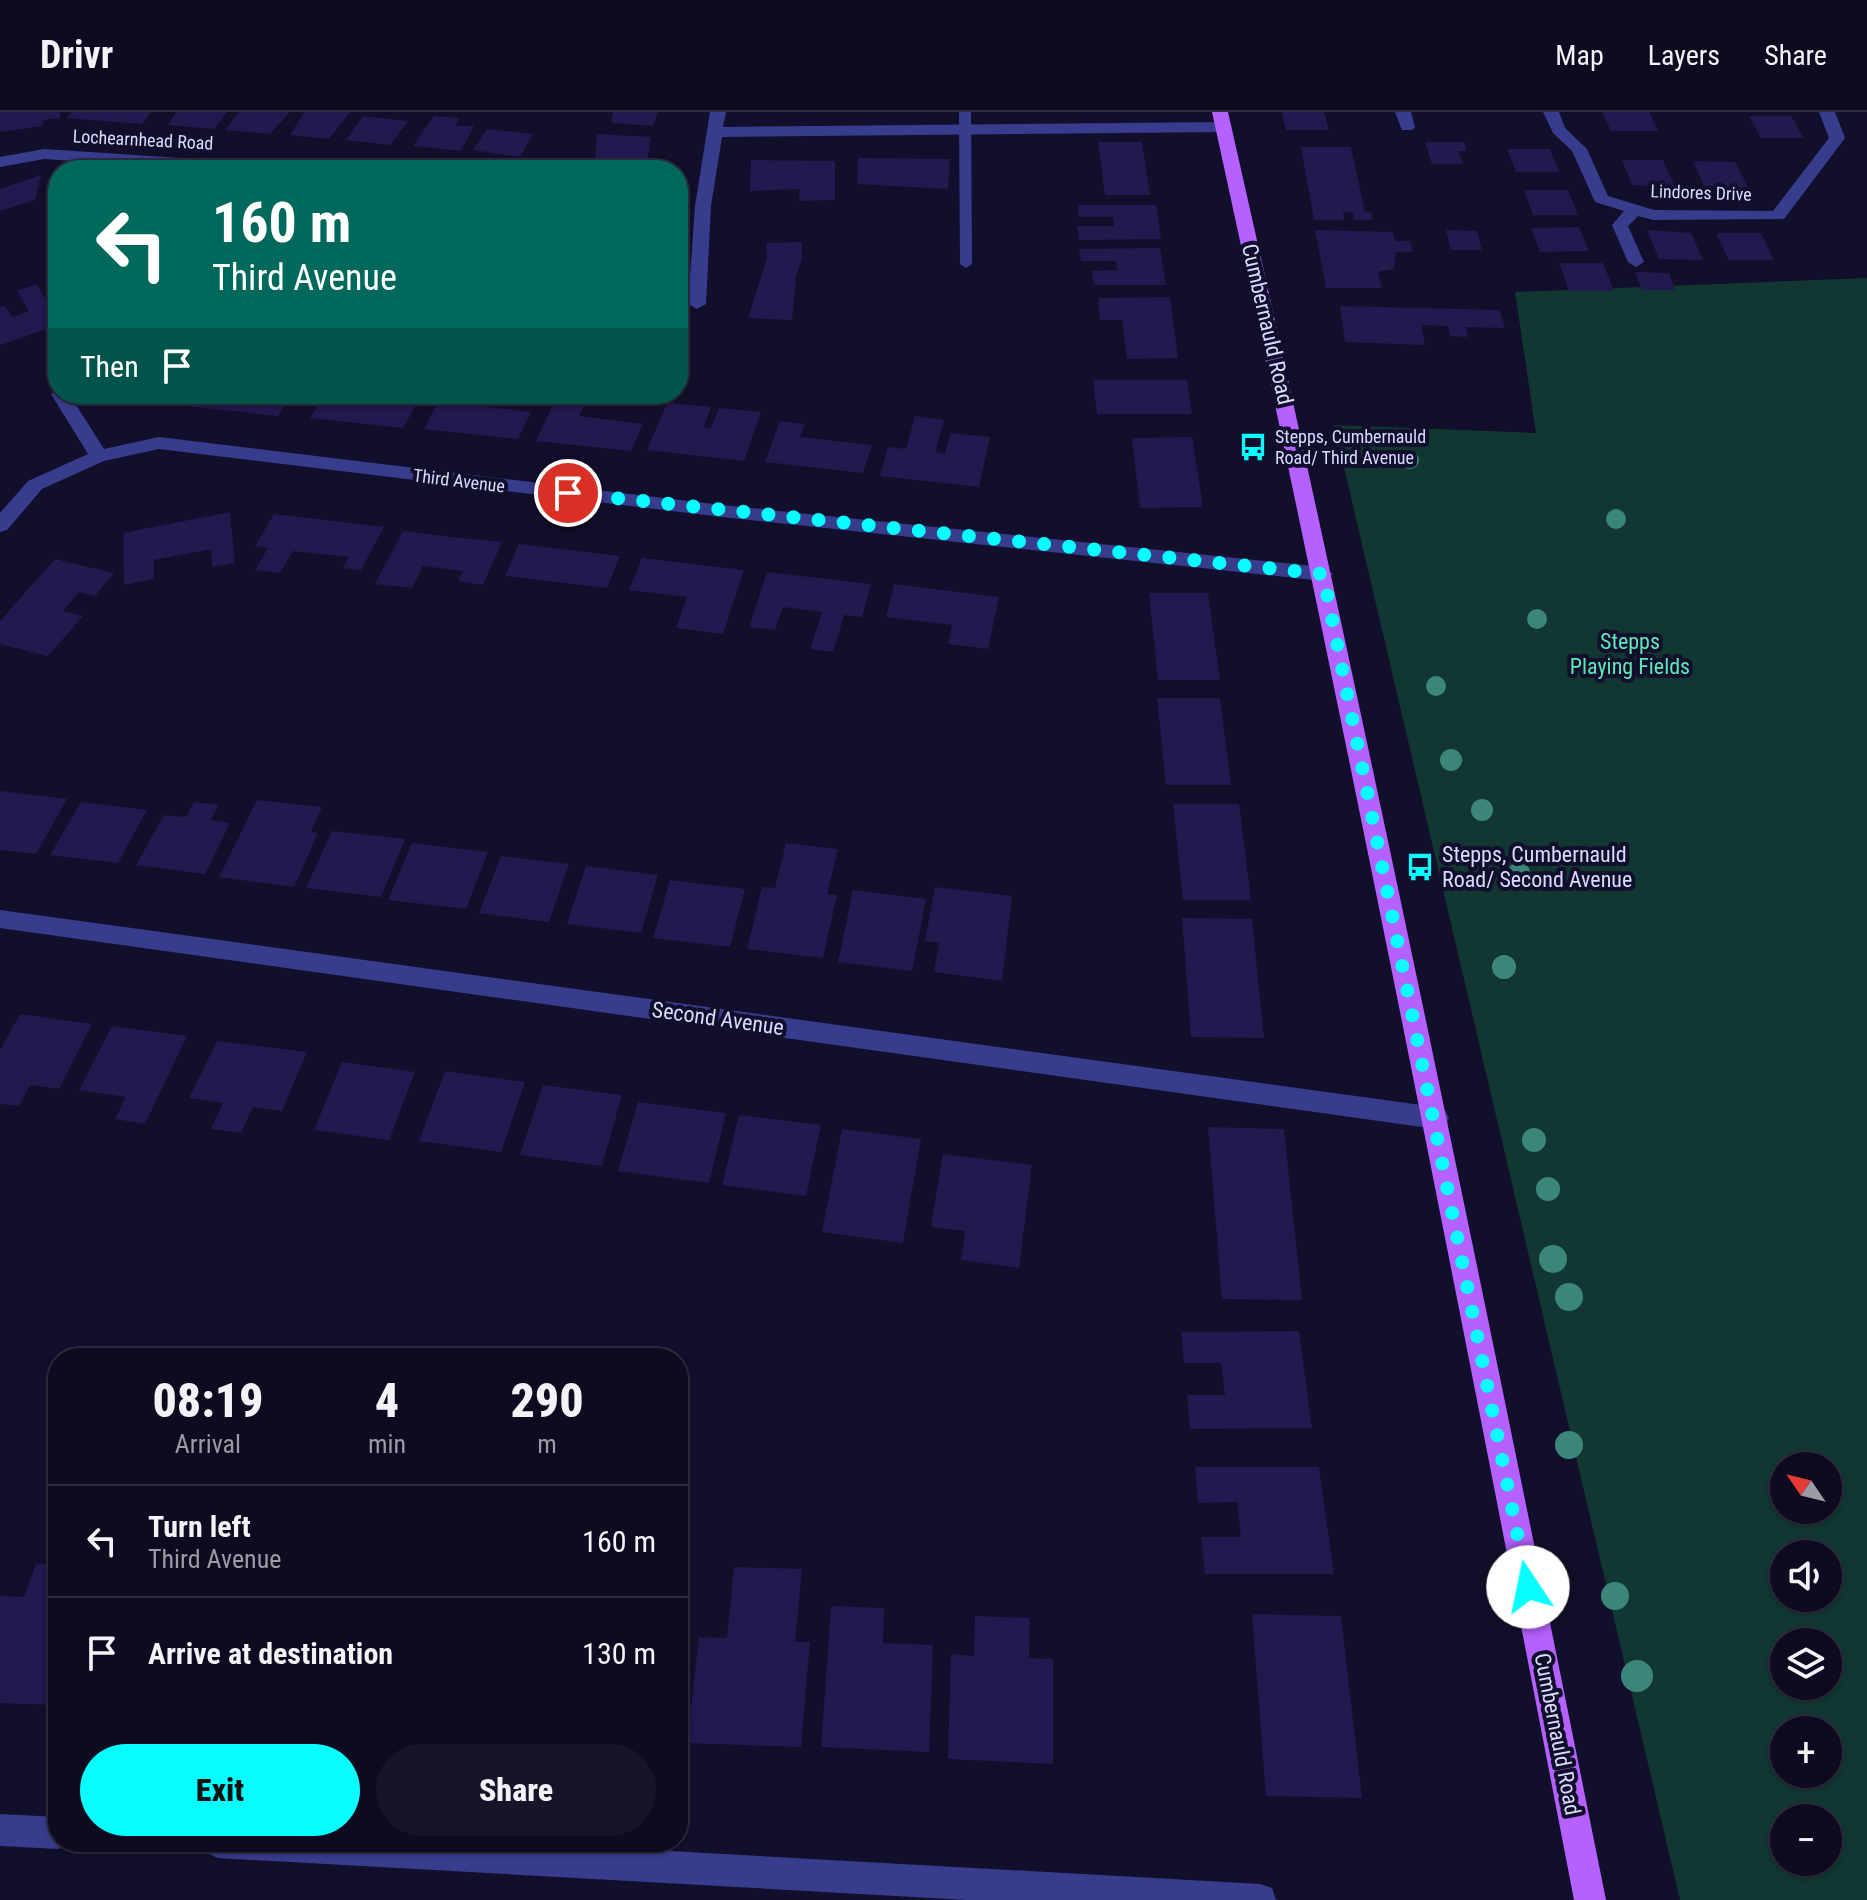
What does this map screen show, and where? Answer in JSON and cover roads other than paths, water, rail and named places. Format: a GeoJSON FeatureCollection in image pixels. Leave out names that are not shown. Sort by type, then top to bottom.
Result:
{"type":"FeatureCollection","features":[{"type":"Feature","properties":{"kind":"main road","name":"Cumbernauld Road"},"geometry":{"type":"LineString","coordinates":[[1222,120],[1323,574],[1436,1118],[1590,1900]]}},
{"type":"Feature","properties":{"kind":"street"},"geometry":{"type":"LineString","coordinates":[[697,304],[696,206],[718,112]]}},
{"type":"Feature","properties":{"kind":"street","name":"Lindores Drive"},"geometry":{"type":"LineString","coordinates":[[1551,112],[1558,130],[1579,149],[1601,199],[1653,215],[1778,216],[1837,138],[1827,112]]}},
{"type":"Feature","properties":{"kind":"street"},"geometry":{"type":"LineString","coordinates":[[715,132],[965,130],[1222,120]]}},
{"type":"Feature","properties":{"kind":"street","name":"Lochearnhead Road"},"geometry":{"type":"LineString","coordinates":[[0,162],[44,154],[134,160]]}},
{"type":"Feature","properties":{"kind":"street"},"geometry":{"type":"LineString","coordinates":[[1634,210],[1620,225],[1636,262]]}},
{"type":"Feature","properties":{"kind":"street"},"geometry":{"type":"LineString","coordinates":[[66,404],[99,456]]}},
{"type":"Feature","properties":{"kind":"street","name":"Third Avenue"},"geometry":{"type":"LineString","coordinates":[[0,525],[35,485],[99,456],[159,443],[722,511],[1323,574]]}},
{"type":"Feature","properties":{"kind":"street","name":"Second Avenue"},"geometry":{"type":"LineString","coordinates":[[0,919],[1436,1118]]}},
{"type":"Feature","properties":{"kind":"street"},"geometry":{"type":"LineString","coordinates":[[0,1830],[48,1832]]}},
{"type":"Feature","properties":{"kind":"street"},"geometry":{"type":"LineString","coordinates":[[398,1852],[1260,1900]]}},
{"type":"Feature","properties":{"kind":"lane"},"geometry":{"type":"LineString","coordinates":[[965,112],[966,264]]}},
{"type":"Feature","properties":{"kind":"place","name":"Stepps, Cumbernauld Road/ Third Avenue"},"geometry":{"type":"Point","coordinates":[1253,447]}},
{"type":"Feature","properties":{"kind":"place","name":"Stepps, Cumbernauld Road/ Second Avenue"},"geometry":{"type":"Point","coordinates":[1420,867]}},
{"type":"Feature","properties":{"kind":"park label","name":"Stepps Playing Fields"},"geometry":{"type":"Point","coordinates":[1630,654]}}]}
